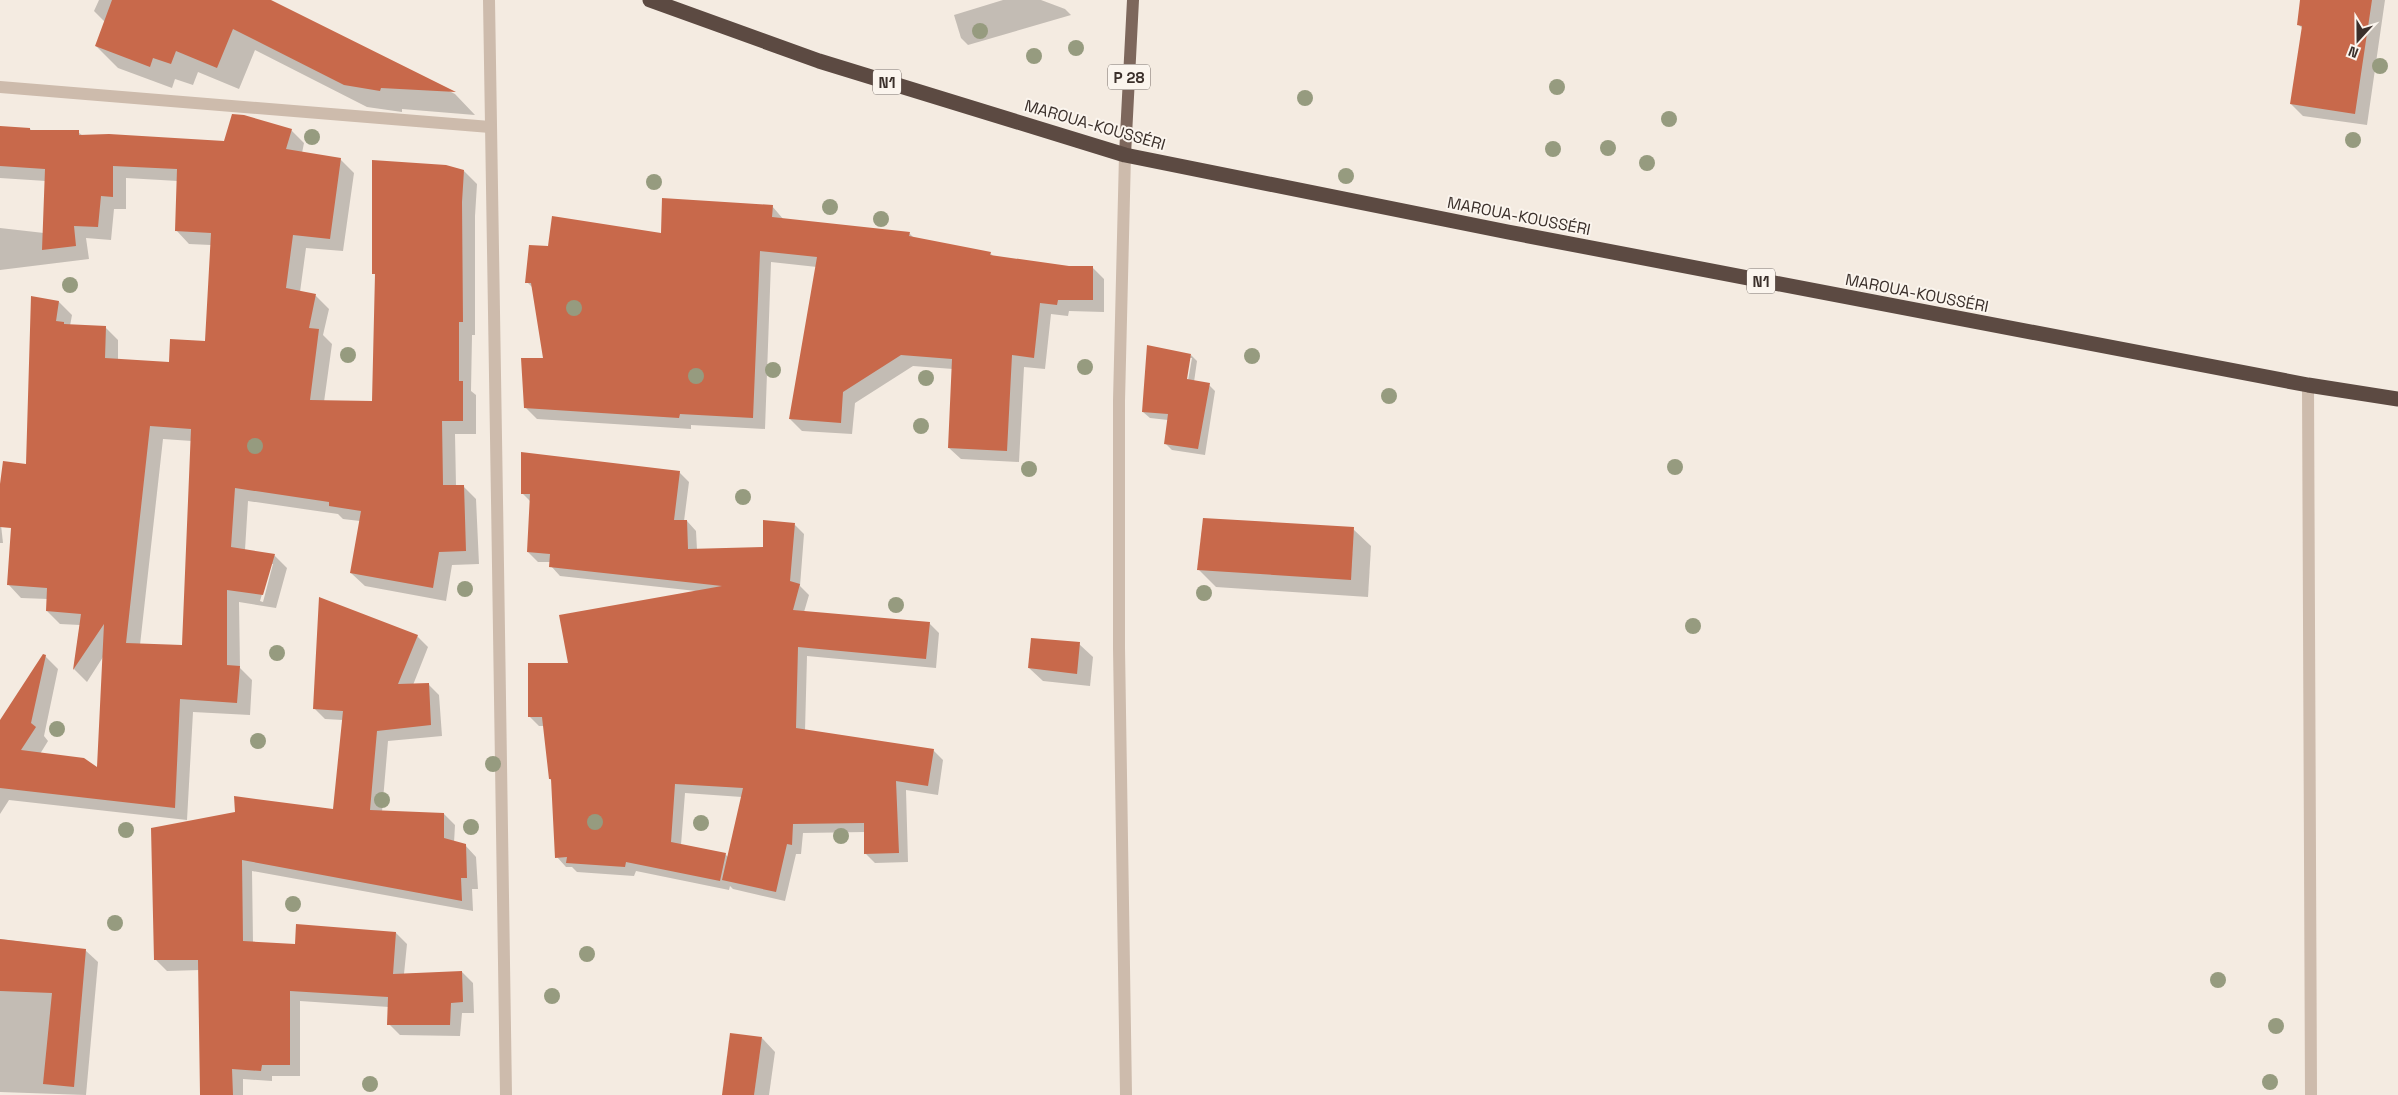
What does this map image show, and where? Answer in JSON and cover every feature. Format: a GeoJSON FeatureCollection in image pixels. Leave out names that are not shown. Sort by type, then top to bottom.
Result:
{"type":"FeatureCollection","features":[{"type":"Feature","properties":{"kind":"highway","name":"MAROUA-KOUSSÉRI"},"geometry":{"type":"LineString","coordinates":[[650,0],[820,61],[1125,155],[1508,232],[2308,385],[2398,399]]}},
{"type":"Feature","properties":{"kind":"main road","name":"P 28"},"geometry":{"type":"LineString","coordinates":[[1125,155],[1133,0]]}},
{"type":"Feature","properties":{"kind":"street"},"geometry":{"type":"LineString","coordinates":[[489,0],[493,364],[502,730],[506,1095]]}},
{"type":"Feature","properties":{"kind":"street"},"geometry":{"type":"LineString","coordinates":[[0,87],[490,127]]}},
{"type":"Feature","properties":{"kind":"street"},"geometry":{"type":"LineString","coordinates":[[1125,155],[1119,401],[1118,648],[1126,1095]]}},
{"type":"Feature","properties":{"kind":"street"},"geometry":{"type":"LineString","coordinates":[[2308,385],[2311,1095]]}},
{"type":"Feature","properties":{"kind":"building"},"geometry":{"type":"Polygon","coordinates":[[[112,0],[271,0],[456,92],[381,88],[380,91],[344,85],[233,29],[217,68],[176,51],[171,64],[153,58],[150,67],[95,46],[112,0]]]}},
{"type":"Feature","properties":{"kind":"building"},"geometry":{"type":"Polygon","coordinates":[[[2300,0],[2372,0],[2355,114],[2290,104],[2302,26],[2297,25],[2300,0]]]}},
{"type":"Feature","properties":{"kind":"building"},"geometry":{"type":"Polygon","coordinates":[[[232,114],[244,115],[292,129],[286,149],[341,158],[330,239],[293,235],[286,288],[316,294],[309,328],[319,329],[310,400],[372,401],[375,274],[372,274],[372,160],[446,165],[464,170],[462,202],[463,322],[459,322],[459,381],[463,381],[463,421],[442,421],[443,485],[464,485],[466,551],[439,552],[433,588],[350,573],[361,511],[329,506],[329,502],[235,488],[231,547],[275,554],[263,595],[227,590],[227,665],[240,666],[237,703],[180,699],[175,808],[0,788],[0,720],[43,654],[46,655],[31,723],[36,727],[21,750],[84,758],[97,767],[104,624],[73,670],[81,614],[46,611],[47,588],[7,585],[11,528],[0,527],[0,484],[3,461],[26,464],[31,296],[59,301],[56,321],[64,322],[64,324],[106,326],[105,358],[169,362],[170,339],[205,341],[211,233],[175,231],[177,169],[113,166],[113,197],[101,196],[98,227],[74,226],[76,246],[42,250],[45,169],[0,166],[0,126],[30,128],[30,130],[79,130],[79,135],[109,134],[224,141],[232,114]],[[150,426],[126,643],[182,645],[191,429],[150,426]]]}},
{"type":"Feature","properties":{"kind":"building"},"geometry":{"type":"Polygon","coordinates":[[[662,198],[773,205],[772,217],[910,232],[909,236],[991,252],[990,255],[1069,266],[1093,266],[1093,300],[1058,300],[1057,305],[1040,303],[1034,358],[1012,355],[1007,451],[948,448],[952,359],[901,355],[843,392],[841,423],[789,419],[817,257],[760,251],[753,418],[680,414],[679,418],[524,408],[521,358],[543,358],[531,283],[525,283],[529,245],[548,246],[552,216],[661,233],[662,198]]]}},
{"type":"Feature","properties":{"kind":"building"},"geometry":{"type":"Polygon","coordinates":[[[1147,345],[1191,354],[1187,379],[1210,383],[1198,449],[1164,444],[1168,414],[1142,412],[1147,345]]]}},
{"type":"Feature","properties":{"kind":"building"},"geometry":{"type":"Polygon","coordinates":[[[521,452],[680,471],[674,520],[687,520],[688,549],[763,547],[763,520],[795,523],[790,581],[800,584],[793,610],[930,622],[926,659],[798,647],[796,728],[934,749],[928,786],[896,781],[899,853],[864,854],[864,823],[793,824],[792,845],[787,844],[776,892],[722,880],[743,788],[675,784],[671,842],[726,853],[720,881],[626,862],[625,867],[566,863],[567,857],[555,858],[551,779],[549,779],[542,717],[528,717],[528,663],[568,663],[559,615],[722,586],[549,567],[550,554],[527,552],[530,494],[521,494],[521,452]]]}},
{"type":"Feature","properties":{"kind":"building"},"geometry":{"type":"Polygon","coordinates":[[[1203,518],[1354,527],[1351,580],[1197,570],[1203,518]]]}},
{"type":"Feature","properties":{"kind":"building"},"geometry":{"type":"Polygon","coordinates":[[[319,597],[418,635],[398,684],[429,683],[431,725],[377,731],[370,810],[444,813],[444,838],[466,844],[467,878],[461,878],[462,901],[242,860],[243,941],[295,944],[296,924],[396,932],[393,974],[462,971],[463,1002],[451,1003],[450,1025],[387,1025],[388,997],[290,991],[290,1065],[262,1065],[261,1071],[232,1069],[233,1095],[200,1095],[198,960],[154,960],[151,828],[235,812],[234,796],[333,809],[343,711],[313,709],[319,597]]]}},
{"type":"Feature","properties":{"kind":"building"},"geometry":{"type":"Polygon","coordinates":[[[1031,638],[1080,642],[1077,674],[1028,668],[1031,638]]]}},
{"type":"Feature","properties":{"kind":"building"},"geometry":{"type":"Polygon","coordinates":[[[0,939],[86,949],[74,1087],[43,1084],[52,993],[0,991],[0,939]]]}},
{"type":"Feature","properties":{"kind":"building"},"geometry":{"type":"Polygon","coordinates":[[[730,1033],[762,1037],[754,1095],[722,1095],[730,1033]]]}}]}
